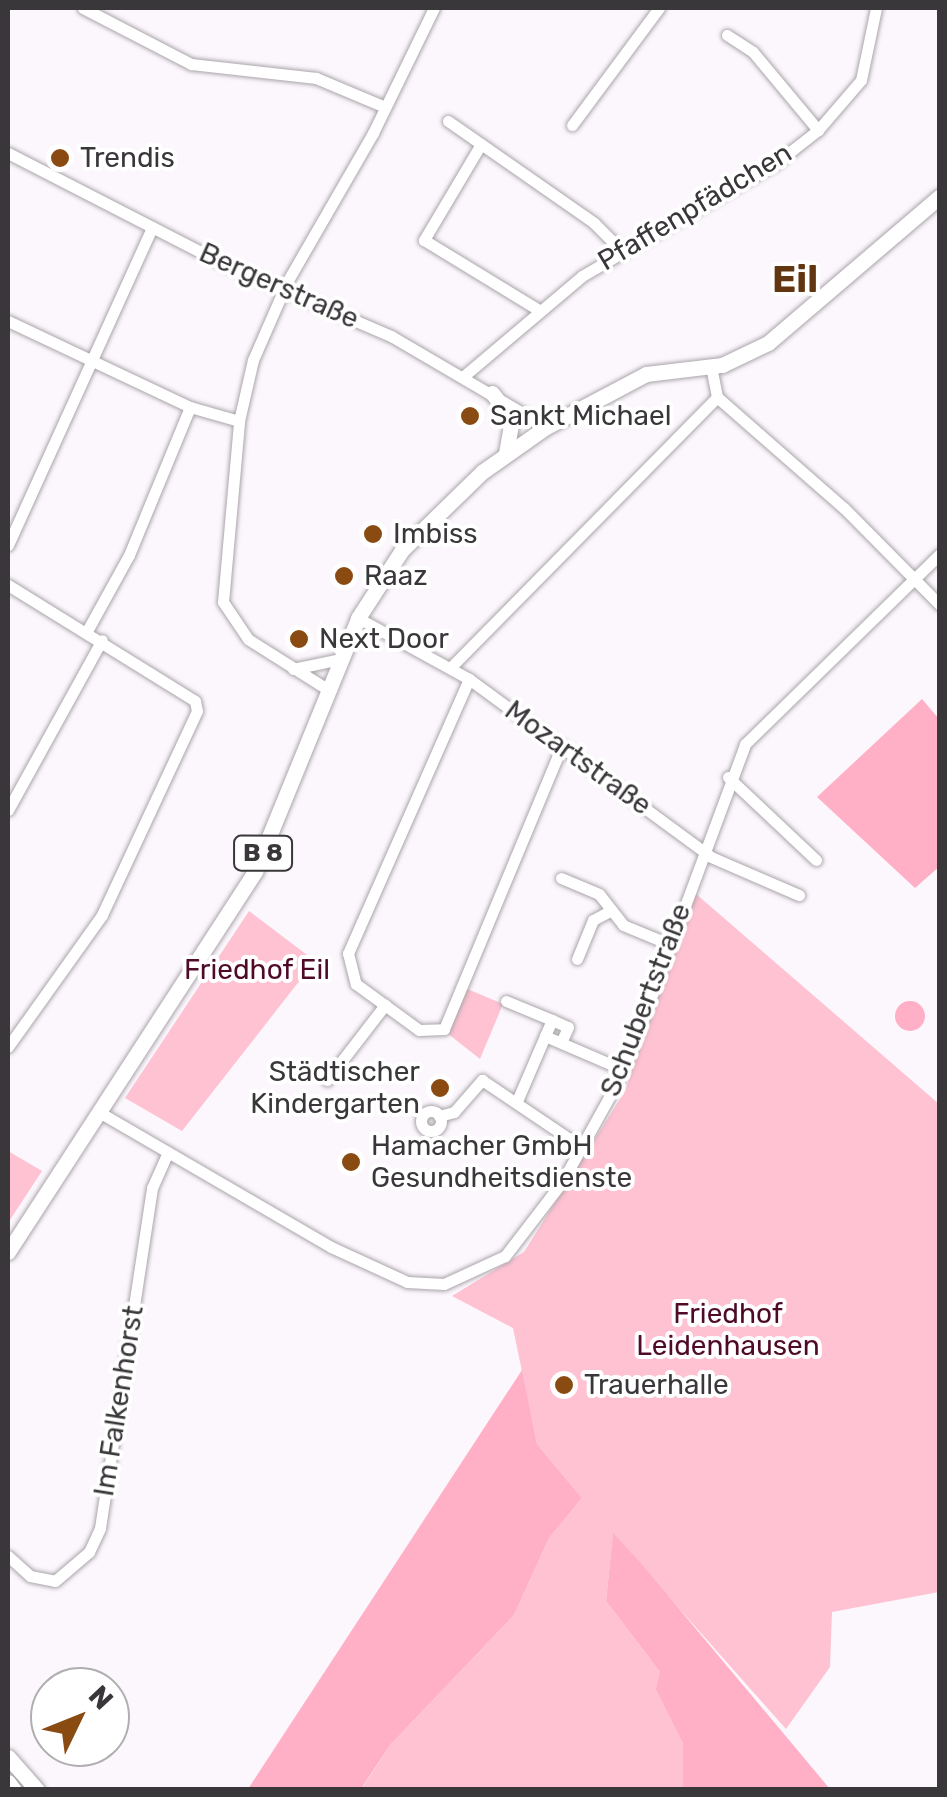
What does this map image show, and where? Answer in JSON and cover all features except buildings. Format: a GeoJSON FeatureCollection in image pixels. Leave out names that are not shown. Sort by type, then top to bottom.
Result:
{"type":"FeatureCollection","features":[{"type":"Feature","properties":{"kind":"main road","name":"B 8"},"geometry":{"type":"LineString","coordinates":[[8,1252],[256,871],[358,618],[402,550],[506,454],[546,427],[646,374],[711,366],[768,343],[937,203]]}},
{"type":"Feature","properties":{"kind":"main road"},"geometry":{"type":"LineString","coordinates":[[492,393],[512,420],[506,454]]}},
{"type":"Feature","properties":{"kind":"main road"},"geometry":{"type":"LineString","coordinates":[[8,1758],[36,1790]]}},
{"type":"Feature","properties":{"kind":"main road"},"geometry":{"type":"LineString","coordinates":[[8,1782],[14,1790]]}},
{"type":"Feature","properties":{"kind":"street"},"geometry":{"type":"LineString","coordinates":[[83,8],[191,64],[316,78],[385,108]]}},
{"type":"Feature","properties":{"kind":"street"},"geometry":{"type":"LineString","coordinates":[[108,22],[116,8]]}},
{"type":"Feature","properties":{"kind":"street"},"geometry":{"type":"LineString","coordinates":[[327,689],[248,640],[223,602],[239,421],[252,360],[283,290],[385,108],[434,8]]}},
{"type":"Feature","properties":{"kind":"street"},"geometry":{"type":"LineString","coordinates":[[572,125],[659,8]]}},
{"type":"Feature","properties":{"kind":"street","name":"Pfaffenpfädchen"},"geometry":{"type":"LineString","coordinates":[[465,375],[538,309],[623,252],[776,163],[818,130],[861,80],[876,8]]}},
{"type":"Feature","properties":{"kind":"street"},"geometry":{"type":"LineString","coordinates":[[727,36],[754,52],[818,130]]}},
{"type":"Feature","properties":{"kind":"street"},"geometry":{"type":"LineString","coordinates":[[448,121],[594,223],[623,252]]}},
{"type":"Feature","properties":{"kind":"street"},"geometry":{"type":"LineString","coordinates":[[481,144],[424,240],[538,309]]}},
{"type":"Feature","properties":{"kind":"street","name":"Bergerstraße"},"geometry":{"type":"LineString","coordinates":[[8,153],[152,227],[465,375],[546,427]]}},
{"type":"Feature","properties":{"kind":"street"},"geometry":{"type":"LineString","coordinates":[[8,546],[90,356],[152,227]]}},
{"type":"Feature","properties":{"kind":"street"},"geometry":{"type":"LineString","coordinates":[[8,322],[90,356],[190,407],[239,421]]}},
{"type":"Feature","properties":{"kind":"street"},"geometry":{"type":"LineString","coordinates":[[711,366],[717,397],[940,605]]}},
{"type":"Feature","properties":{"kind":"street"},"geometry":{"type":"LineString","coordinates":[[450,668],[717,397]]}},
{"type":"Feature","properties":{"kind":"street"},"geometry":{"type":"LineString","coordinates":[[88,631],[128,555],[190,407]]}},
{"type":"Feature","properties":{"kind":"street","name":"Schubertstraße"},"geometry":{"type":"LineString","coordinates":[[99,1112],[365,1264],[407,1282],[444,1284],[505,1256],[582,1148],[624,1070],[728,778],[772,712],[940,554]]}},
{"type":"Feature","properties":{"kind":"street"},"geometry":{"type":"LineString","coordinates":[[8,585],[88,631],[195,701],[197,711],[102,915],[8,1047]]}},
{"type":"Feature","properties":{"kind":"street","name":"Mozartstraße"},"geometry":{"type":"LineString","coordinates":[[358,618],[469,679],[703,851],[799,894]]}},
{"type":"Feature","properties":{"kind":"street"},"geometry":{"type":"LineString","coordinates":[[8,810],[102,640]]}},
{"type":"Feature","properties":{"kind":"street"},"geometry":{"type":"LineString","coordinates":[[293,669],[341,659]]}},
{"type":"Feature","properties":{"kind":"street"},"geometry":{"type":"LineString","coordinates":[[469,679],[348,953],[351,978],[420,1030],[444,1029],[562,746]]}},
{"type":"Feature","properties":{"kind":"street"},"geometry":{"type":"LineString","coordinates":[[728,778],[816,860]]}},
{"type":"Feature","properties":{"kind":"street"},"geometry":{"type":"LineString","coordinates":[[561,878],[599,894],[623,924],[669,944]]}},
{"type":"Feature","properties":{"kind":"street"},"geometry":{"type":"LineString","coordinates":[[577,959],[592,920],[612,910]]}},
{"type":"Feature","properties":{"kind":"street"},"geometry":{"type":"LineString","coordinates":[[506,1000],[568,1027],[561,1043]]}},
{"type":"Feature","properties":{"kind":"street"},"geometry":{"type":"LineString","coordinates":[[327,1080],[385,1005]]}},
{"type":"Feature","properties":{"kind":"street"},"geometry":{"type":"LineString","coordinates":[[517,1102],[552,1020]]}},
{"type":"Feature","properties":{"kind":"street"},"geometry":{"type":"LineString","coordinates":[[546,1036],[624,1070]]}},
{"type":"Feature","properties":{"kind":"street"},"geometry":{"type":"LineString","coordinates":[[439,1116],[454,1112],[482,1080],[582,1148]]}},
{"type":"Feature","properties":{"kind":"street","name":"Im Falkenhorst"},"geometry":{"type":"LineString","coordinates":[[8,1556],[30,1576],[55,1581],[89,1552],[100,1528],[152,1188],[168,1152]]}},
{"type":"Feature","properties":{"kind":"green space","name":"Friedhof Leidenhausen"},"geometry":{"type":"Polygon","coordinates":[[[695,893],[939,1104],[939,1592],[832,1612],[830,1667],[786,1729],[613,1534],[606,1601],[660,1672],[683,1743],[683,1789],[361,1790],[390,1745],[514,1615],[549,1538],[582,1498],[537,1444],[513,1328],[452,1296],[524,1252],[625,1091],[695,893]]]}},
{"type":"Feature","properties":{"kind":"green space","name":"Friedhof Eil"},"geometry":{"type":"Polygon","coordinates":[[[249,911],[315,961],[182,1131],[125,1098],[249,911]]]}},
{"type":"Feature","properties":{"kind":"green space"},"geometry":{"type":"Polygon","coordinates":[[[465,988],[503,1004],[480,1059],[447,1033],[465,988]]]}},
{"type":"Feature","properties":{"kind":"green space"},"geometry":{"type":"Polygon","coordinates":[[[8,1151],[42,1171],[8,1223],[8,1151]]]}},
{"type":"Feature","properties":{"kind":"shaded area"},"geometry":{"type":"Polygon","coordinates":[[[922,699],[939,719],[940,866],[915,888],[817,797],[922,699]]]}},
{"type":"Feature","properties":{"kind":"shaded area"},"geometry":{"type":"Polygon","coordinates":[[[910,1001],[921,1005],[925,1016],[921,1027],[910,1031],[899,1027],[895,1016],[899,1005],[910,1001]]]}},
{"type":"Feature","properties":{"kind":"shaded area"},"geometry":{"type":"Polygon","coordinates":[[[522,1370],[537,1444],[582,1498],[549,1538],[514,1615],[390,1745],[361,1789],[248,1789],[522,1370]]]}},
{"type":"Feature","properties":{"kind":"shaded area"},"geometry":{"type":"Polygon","coordinates":[[[613,1533],[830,1789],[683,1789],[683,1743],[656,1689],[660,1672],[606,1601],[613,1533]]]}},
{"type":"Feature","properties":{"kind":"place","name":"Trendis"},"geometry":{"type":"Point","coordinates":[60,158]}},
{"type":"Feature","properties":{"kind":"place","name":"Sankt Michael"},"geometry":{"type":"Point","coordinates":[470,416]}},
{"type":"Feature","properties":{"kind":"place","name":"Imbiss"},"geometry":{"type":"Point","coordinates":[373,534]}},
{"type":"Feature","properties":{"kind":"place","name":"Raaz"},"geometry":{"type":"Point","coordinates":[344,576]}},
{"type":"Feature","properties":{"kind":"place","name":"Next Door"},"geometry":{"type":"Point","coordinates":[299,639]}},
{"type":"Feature","properties":{"kind":"place","name":"Städtischer Kindergarten"},"geometry":{"type":"Point","coordinates":[440,1088]}},
{"type":"Feature","properties":{"kind":"place","name":"Hamacher GmbH Gesundheitsdienste"},"geometry":{"type":"Point","coordinates":[351,1162]}},
{"type":"Feature","properties":{"kind":"place","name":"Trauerhalle"},"geometry":{"type":"Point","coordinates":[564,1385]}},
{"type":"Feature","properties":{"kind":"district","name":"Eil"},"geometry":{"type":"Point","coordinates":[795,280]}}]}
